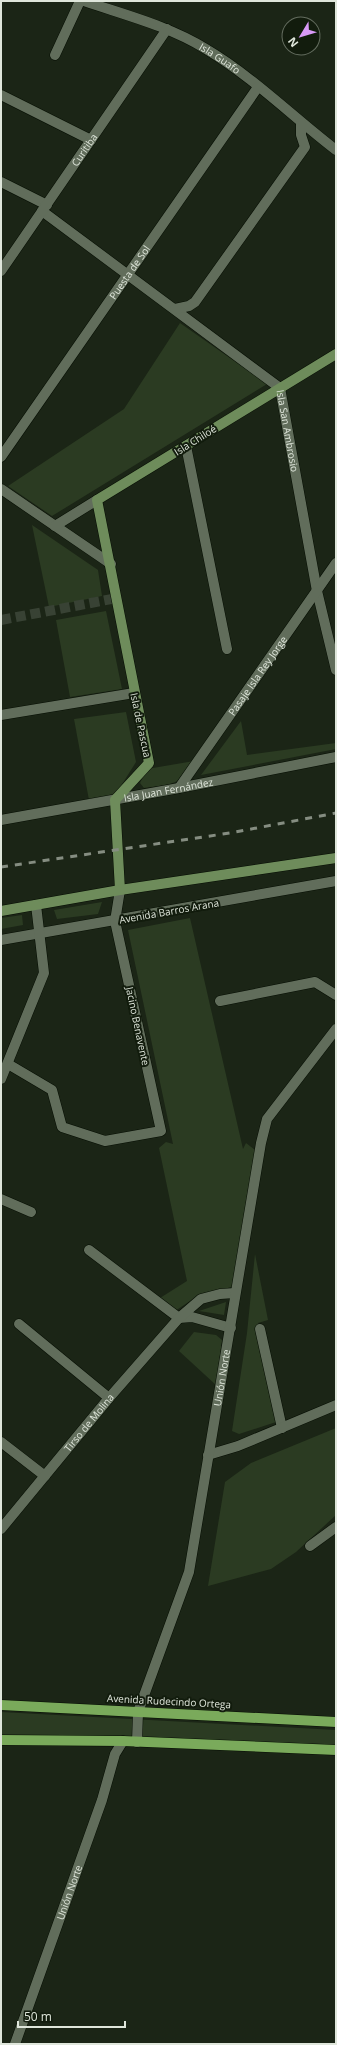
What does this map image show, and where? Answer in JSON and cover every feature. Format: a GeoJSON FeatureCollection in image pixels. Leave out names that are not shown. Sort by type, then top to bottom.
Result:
{"type":"FeatureCollection","features":[{"type":"Feature","properties":{"kind":"main road","name":"Avenida Rudecindo Ortega"},"geometry":{"type":"LineString","coordinates":[[1,1705],[336,1722]]}},
{"type":"Feature","properties":{"kind":"main road"},"geometry":{"type":"LineString","coordinates":[[1,1740],[137,1742],[336,1750]]}},
{"type":"Feature","properties":{"kind":"street"},"geometry":{"type":"LineString","coordinates":[[55,55],[80,1]]}},
{"type":"Feature","properties":{"kind":"street","name":"Isla Guafo"},"geometry":{"type":"LineString","coordinates":[[84,1],[167,29],[206,49],[258,87],[336,150]]}},
{"type":"Feature","properties":{"kind":"street","name":"Curitiba"},"geometry":{"type":"LineString","coordinates":[[1,271],[167,29]]}},
{"type":"Feature","properties":{"kind":"street","name":"Puesta de Sol"},"geometry":{"type":"LineString","coordinates":[[1,457],[258,87]]}},
{"type":"Feature","properties":{"kind":"street"},"geometry":{"type":"LineString","coordinates":[[1,95],[91,140]]}},
{"type":"Feature","properties":{"kind":"street"},"geometry":{"type":"LineString","coordinates":[[175,308],[190,306],[196,302],[305,147],[301,135],[301,123]]}},
{"type":"Feature","properties":{"kind":"street","name":"Isla San Ambrosio"},"geometry":{"type":"LineString","coordinates":[[1,182],[44,208],[128,274],[280,388],[317,590],[336,670]]}},
{"type":"Feature","properties":{"kind":"street","name":"Isla Chiloé"},"geometry":{"type":"LineString","coordinates":[[55,526],[336,354]]}},
{"type":"Feature","properties":{"kind":"street"},"geometry":{"type":"LineString","coordinates":[[186,446],[226,649]]}},
{"type":"Feature","properties":{"kind":"street"},"geometry":{"type":"LineString","coordinates":[[1,489],[111,564]]}},
{"type":"Feature","properties":{"kind":"street","name":"Isla de Pascua"},"geometry":{"type":"LineString","coordinates":[[97,500],[111,564],[134,693],[149,763],[115,800]]}},
{"type":"Feature","properties":{"kind":"street","name":"Pasaje Isla Rey Jorge"},"geometry":{"type":"LineString","coordinates":[[178,788],[336,563]]}},
{"type":"Feature","properties":{"kind":"street"},"geometry":{"type":"LineString","coordinates":[[1,715],[134,693]]}},
{"type":"Feature","properties":{"kind":"street","name":"Isla Juan Fernández"},"geometry":{"type":"LineString","coordinates":[[1,820],[178,788],[336,756]]}},
{"type":"Feature","properties":{"kind":"street"},"geometry":{"type":"LineString","coordinates":[[115,800],[120,890],[115,921]]}},
{"type":"Feature","properties":{"kind":"street"},"geometry":{"type":"LineString","coordinates":[[1,910],[120,890],[336,858]]}},
{"type":"Feature","properties":{"kind":"street","name":"Avenida Barros Arana"},"geometry":{"type":"LineString","coordinates":[[1,940],[336,881]]}},
{"type":"Feature","properties":{"kind":"street"},"geometry":{"type":"LineString","coordinates":[[1,1079],[44,973],[38,934],[36,905]]}},
{"type":"Feature","properties":{"kind":"street","name":"Jacino Benavente"},"geometry":{"type":"LineString","coordinates":[[8,1064],[52,1090],[62,1127],[105,1141],[161,1131],[115,921]]}},
{"type":"Feature","properties":{"kind":"street"},"geometry":{"type":"LineString","coordinates":[[220,1000],[315,982],[336,995]]}},
{"type":"Feature","properties":{"kind":"street","name":"Unión Norte"},"geometry":{"type":"LineString","coordinates":[[137,1742],[138,1712],[189,1572],[260,1142],[267,1119],[336,1029]]}},
{"type":"Feature","properties":{"kind":"street"},"geometry":{"type":"LineString","coordinates":[[1,1199],[31,1212]]}},
{"type":"Feature","properties":{"kind":"street"},"geometry":{"type":"LineString","coordinates":[[89,1250],[179,1318],[192,1317],[230,1328]]}},
{"type":"Feature","properties":{"kind":"street","name":"Tirso de Molina"},"geometry":{"type":"LineString","coordinates":[[1,1529],[109,1398],[179,1318],[201,1299],[220,1294],[235,1293]]}},
{"type":"Feature","properties":{"kind":"street"},"geometry":{"type":"LineString","coordinates":[[19,1324],[109,1398]]}},
{"type":"Feature","properties":{"kind":"street"},"geometry":{"type":"LineString","coordinates":[[260,1329],[282,1428]]}},
{"type":"Feature","properties":{"kind":"street"},"geometry":{"type":"LineString","coordinates":[[208,1455],[238,1446],[336,1405]]}},
{"type":"Feature","properties":{"kind":"street"},"geometry":{"type":"LineString","coordinates":[[1,1442],[45,1476]]}},
{"type":"Feature","properties":{"kind":"street"},"geometry":{"type":"LineString","coordinates":[[310,1546],[336,1526]]}},
{"type":"Feature","properties":{"kind":"street","name":"Unión Norte"},"geometry":{"type":"LineString","coordinates":[[15,2044],[102,1800],[115,1754],[123,1742]]}},
{"type":"Feature","properties":{"kind":"green space"},"geometry":{"type":"Polygon","coordinates":[[[180,323],[267,384],[52,516],[8,486],[124,409],[180,323]]]}},
{"type":"Feature","properties":{"kind":"green space"},"geometry":{"type":"Polygon","coordinates":[[[32,525],[98,570],[102,596],[49,607],[32,525]]]}},
{"type":"Feature","properties":{"kind":"green space"},"geometry":{"type":"Polygon","coordinates":[[[106,611],[122,689],[70,697],[56,620],[106,611]]]}},
{"type":"Feature","properties":{"kind":"green space"},"geometry":{"type":"Polygon","coordinates":[[[126,712],[136,762],[114,797],[89,800],[74,719],[126,712]]]}},
{"type":"Feature","properties":{"kind":"green space"},"geometry":{"type":"Polygon","coordinates":[[[241,721],[247,755],[336,743],[336,749],[201,775],[241,721]]]}},
{"type":"Feature","properties":{"kind":"green space"},"geometry":{"type":"Polygon","coordinates":[[[194,761],[183,776],[174,783],[144,788],[140,783],[147,769],[194,761]]]}},
{"type":"Feature","properties":{"kind":"green space"},"geometry":{"type":"Polygon","coordinates":[[[102,902],[98,914],[57,919],[54,910],[102,902]]]}},
{"type":"Feature","properties":{"kind":"green space"},"geometry":{"type":"Polygon","coordinates":[[[22,915],[23,925],[1,929],[1,918],[22,915]]]}},
{"type":"Feature","properties":{"kind":"green space"},"geometry":{"type":"Polygon","coordinates":[[[190,918],[243,1149],[246,1143],[255,1150],[232,1287],[199,1295],[175,1311],[160,1298],[187,1281],[159,1148],[166,1142],[173,1144],[128,930],[190,918]]]}},
{"type":"Feature","properties":{"kind":"green space"},"geometry":{"type":"Polygon","coordinates":[[[255,1254],[268,1320],[258,1323],[257,1330],[276,1422],[239,1434],[232,1431],[247,1333],[255,1254]]]}},
{"type":"Feature","properties":{"kind":"green space"},"geometry":{"type":"Polygon","coordinates":[[[226,1302],[224,1315],[199,1311],[226,1302]]]}},
{"type":"Feature","properties":{"kind":"green space"},"geometry":{"type":"Polygon","coordinates":[[[194,1332],[216,1335],[222,1340],[216,1385],[179,1351],[194,1332]]]}},
{"type":"Feature","properties":{"kind":"green space"},"geometry":{"type":"Polygon","coordinates":[[[336,1428],[336,1515],[296,1552],[271,1569],[208,1586],[225,1482],[251,1463],[336,1428]]]}},
{"type":"Feature","properties":{"kind":"green space"},"geometry":{"type":"Polygon","coordinates":[[[1,1712],[336,1730],[336,1746],[105,1735],[1,1735],[1,1712]]]}},
{"type":"Feature","properties":{"kind":"tunnel"},"geometry":{"type":"LineString","coordinates":[[1,620],[117,598]]}},
{"type":"Feature","properties":{"kind":"railway"},"geometry":{"type":"LineString","coordinates":[[1,867],[230,833],[336,813]]}}]}
